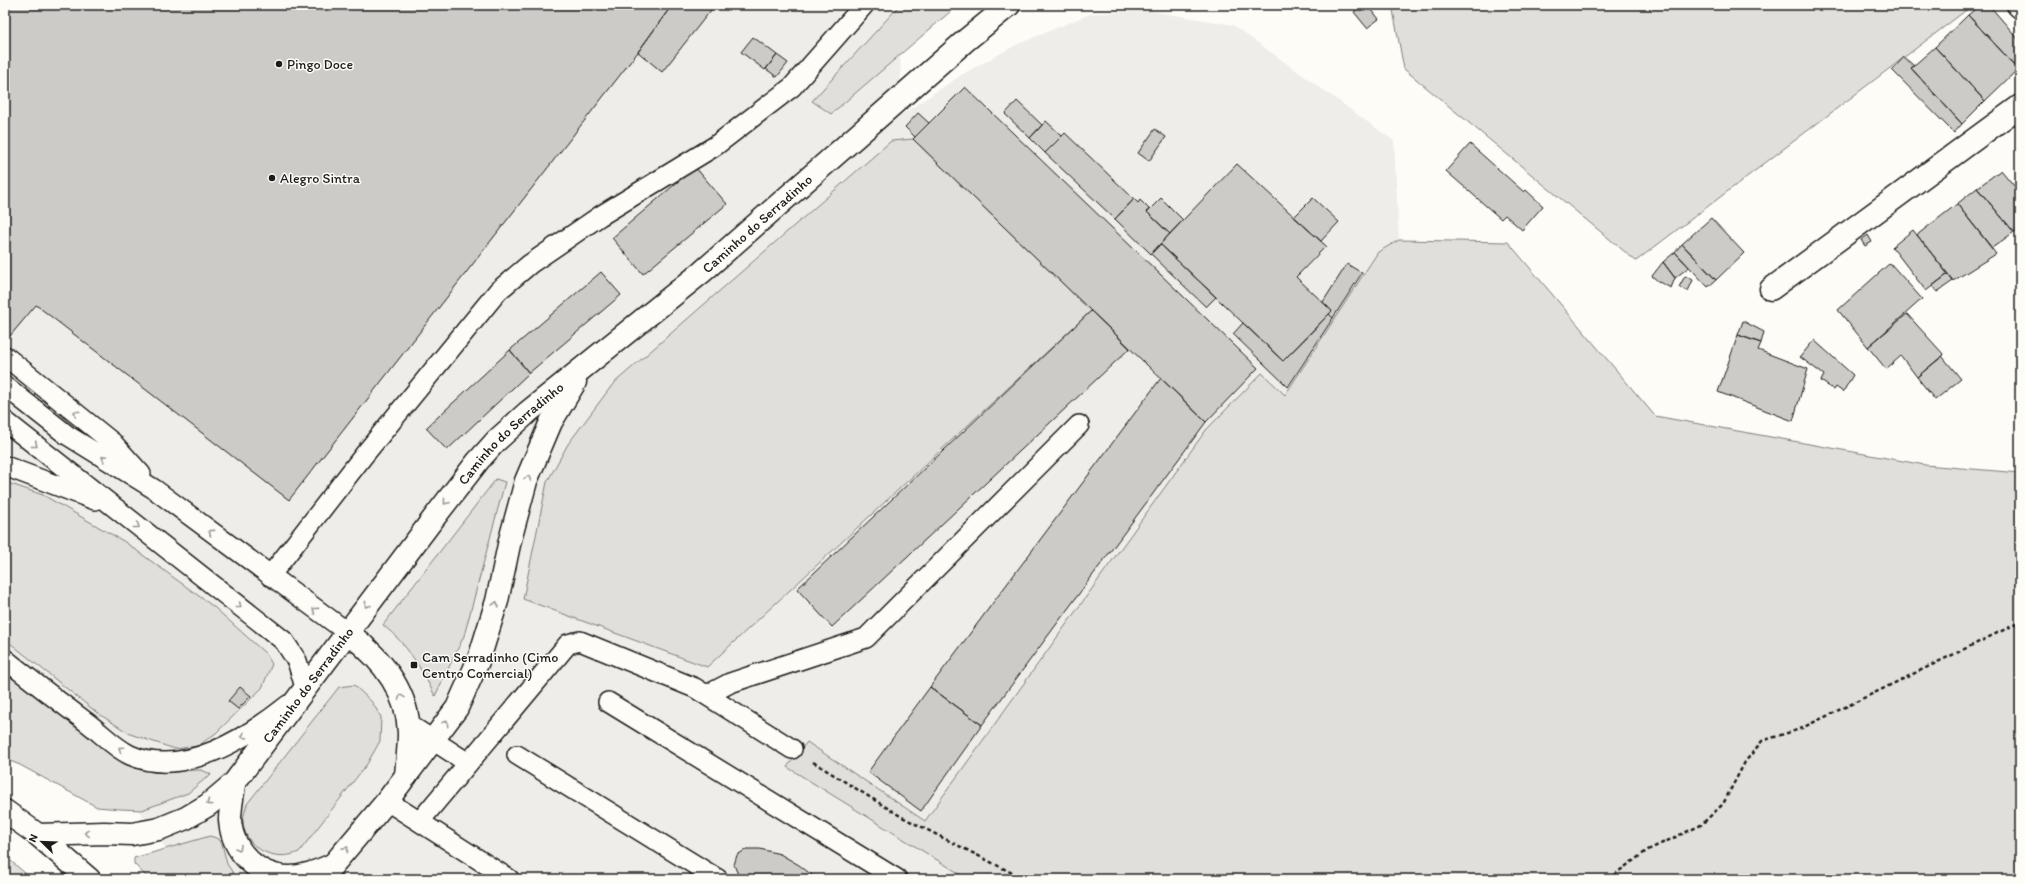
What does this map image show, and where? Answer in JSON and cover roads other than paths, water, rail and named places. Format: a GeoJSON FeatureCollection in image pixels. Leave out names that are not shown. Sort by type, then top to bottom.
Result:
{"type":"FeatureCollection","features":[{"type":"Feature","properties":{"kind":"street","name":"Caminho do Serradinho"},"geometry":{"type":"LineString","coordinates":[[38,836],[104,833],[132,834],[159,829],[192,815],[208,805],[234,783],[478,461],[496,441],[528,412],[702,272],[965,41],[1009,5]]}},
{"type":"Feature","properties":{"kind":"street"},"geometry":{"type":"LineString","coordinates":[[1771,289],[2020,106]]}},
{"type":"Feature","properties":{"kind":"street"},"geometry":{"type":"LineString","coordinates":[[234,783],[230,820],[235,842],[244,857],[265,872],[290,877],[316,872],[326,872],[387,801],[457,708],[479,659],[497,601],[510,540],[526,481],[551,422],[584,368]]}},
{"type":"Feature","properties":{"kind":"street"},"geometry":{"type":"LineString","coordinates":[[347,632],[367,647],[392,678],[405,708],[409,733],[406,776]]}},
{"type":"Feature","properties":{"kind":"street"},"geometry":{"type":"LineString","coordinates":[[5,811],[38,836],[89,879]]}},
{"type":"Feature","properties":{"kind":"lane"},"geometry":{"type":"LineString","coordinates":[[270,576],[364,455],[498,290],[530,264],[600,216],[715,146],[792,87],[864,5]]}},
{"type":"Feature","properties":{"kind":"lane"},"geometry":{"type":"LineString","coordinates":[[5,356],[113,443],[154,489]]}},
{"type":"Feature","properties":{"kind":"lane"},"geometry":{"type":"LineString","coordinates":[[5,386],[67,435],[154,489],[347,632]]}},
{"type":"Feature","properties":{"kind":"lane"},"geometry":{"type":"LineString","coordinates":[[5,421],[284,641],[298,661],[302,692],[244,737],[219,749],[201,756],[180,760],[156,761],[130,755],[5,659]]}},
{"type":"Feature","properties":{"kind":"lane"},"geometry":{"type":"LineString","coordinates":[[707,695],[730,683],[866,638],[1079,425]]}},
{"type":"Feature","properties":{"kind":"lane"},"geometry":{"type":"LineString","coordinates":[[5,466],[112,506]]}},
{"type":"Feature","properties":{"kind":"lane"},"geometry":{"type":"LineString","coordinates":[[420,821],[568,644],[580,641],[695,688],[792,748]]}},
{"type":"Feature","properties":{"kind":"lane"},"geometry":{"type":"LineString","coordinates":[[608,702],[897,879]]}},
{"type":"Feature","properties":{"kind":"lane"},"geometry":{"type":"LineString","coordinates":[[408,724],[468,763]]}},
{"type":"Feature","properties":{"kind":"lane"},"geometry":{"type":"LineString","coordinates":[[517,754],[718,879]]}},
{"type":"Feature","properties":{"kind":"lane"},"geometry":{"type":"LineString","coordinates":[[387,801],[509,879]]}},
{"type":"Feature","properties":{"kind":"place","name":"Pingo Doce"},"geometry":{"type":"Point","coordinates":[279,64]}},
{"type":"Feature","properties":{"kind":"place","name":"Alegro Sintra"},"geometry":{"type":"Point","coordinates":[272,178]}},
{"type":"Feature","properties":{"kind":"place","name":"Cam Serradinho (Cimo Centro Comercial)"},"geometry":{"type":"Point","coordinates":[414,665]}}]}
